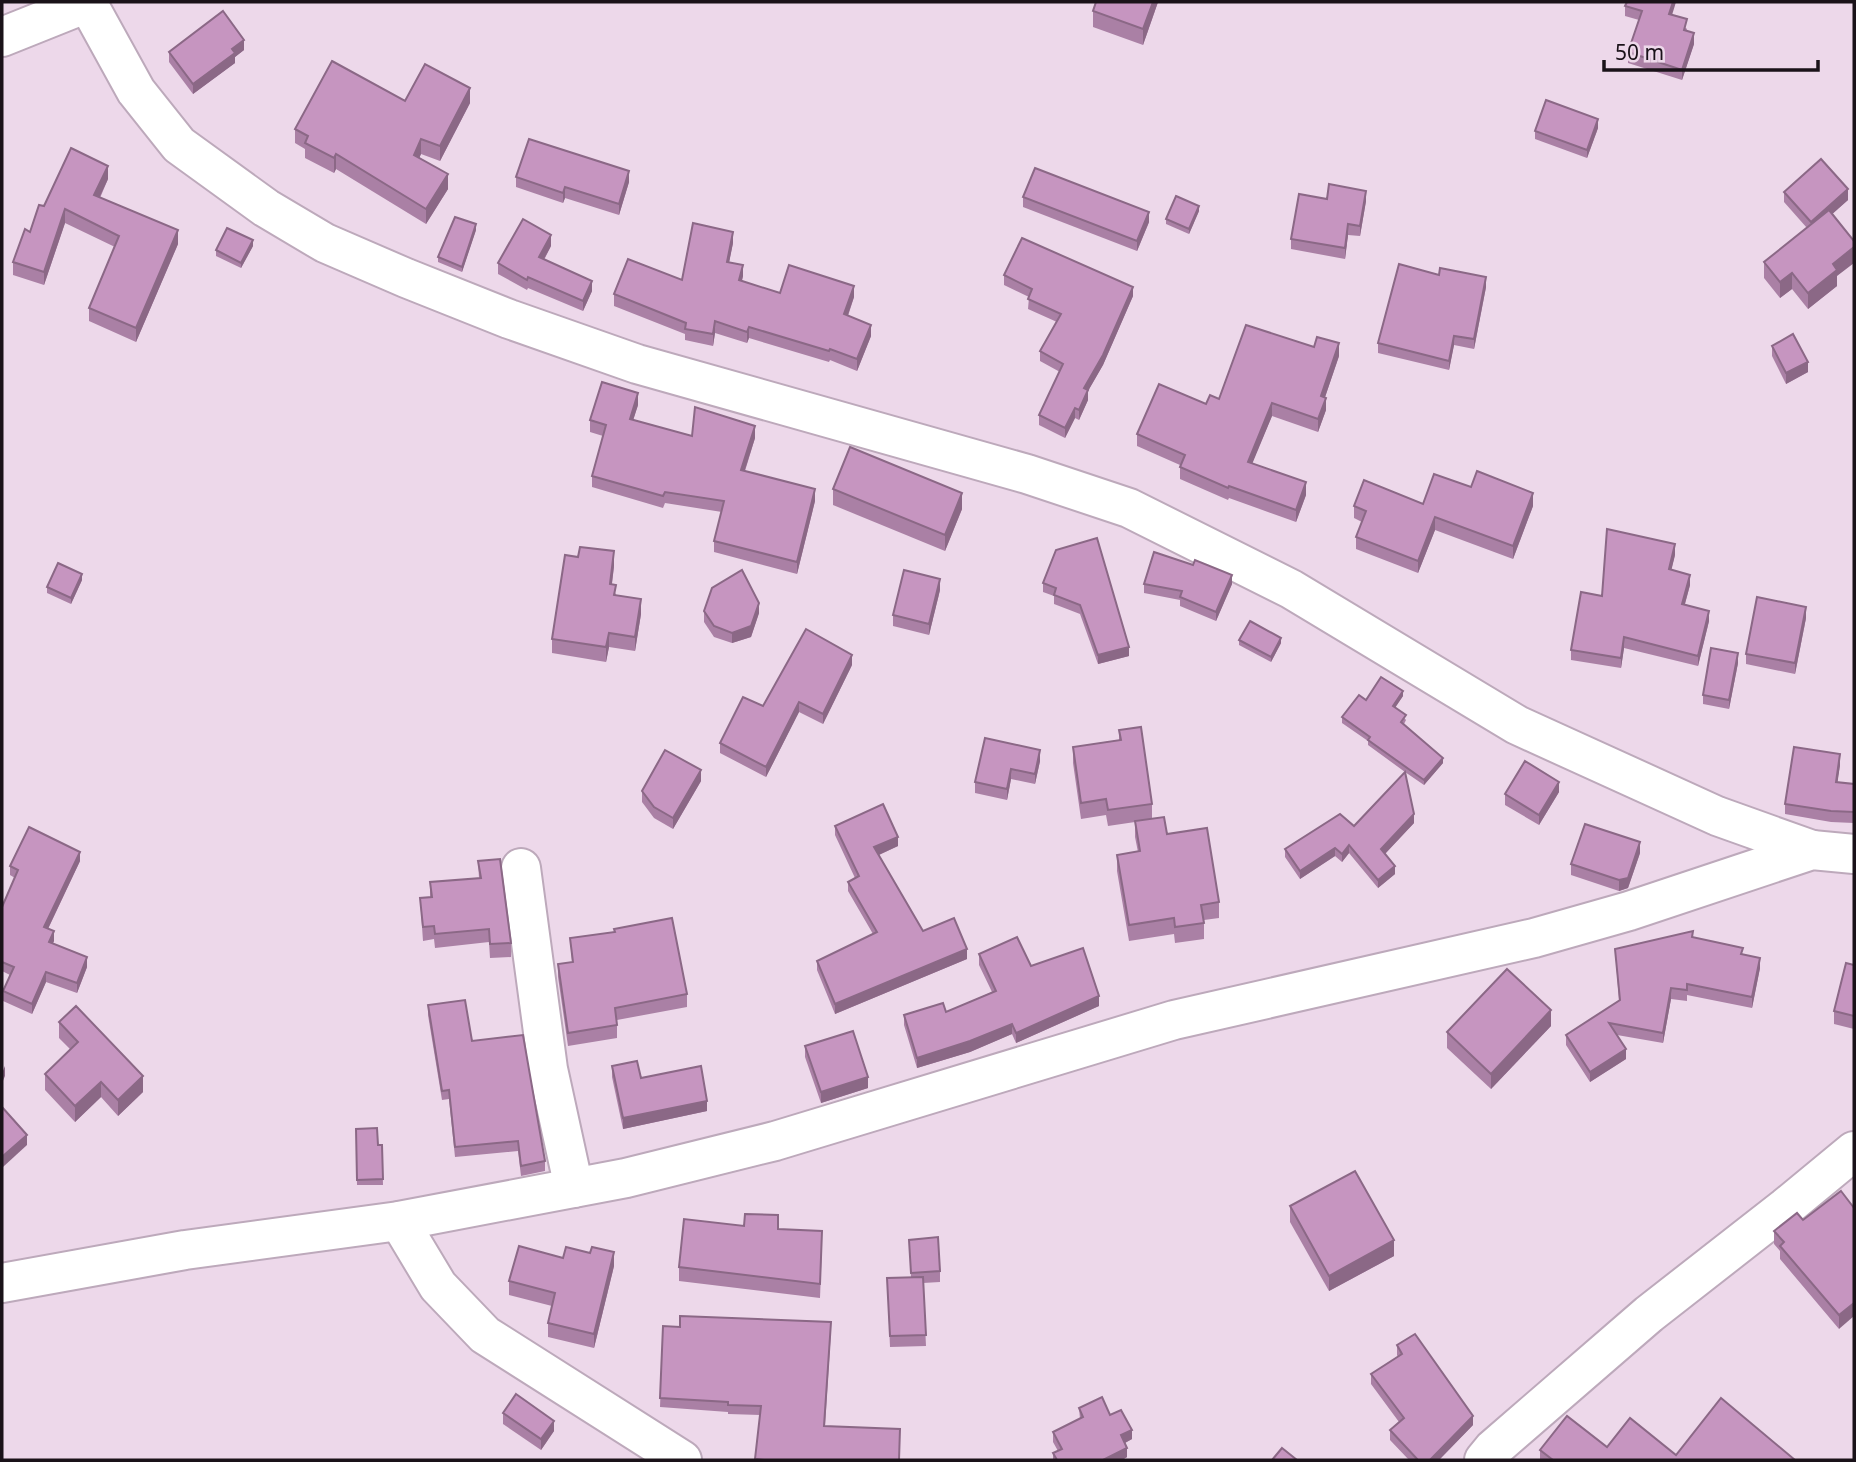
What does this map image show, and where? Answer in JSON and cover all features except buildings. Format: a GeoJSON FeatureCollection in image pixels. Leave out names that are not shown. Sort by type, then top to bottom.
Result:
{"type":"FeatureCollection","features":[{"type":"Feature","properties":{"kind":"street"},"geometry":{"type":"LineString","coordinates":[[2,37],[87,2],[136,91],[179,145],[266,208],[325,243],[509,319],[637,364],[1027,474],[1129,508],[1291,589],[1517,725],[1717,816],[1811,850],[1854,854]]}},
{"type":"Feature","properties":{"kind":"street"},"geometry":{"type":"LineString","coordinates":[[2,1283],[185,1250],[399,1221],[626,1178],[775,1141],[1174,1020],[1534,938],[1629,911],[1811,850]]}},
{"type":"Feature","properties":{"kind":"street"},"geometry":{"type":"LineString","coordinates":[[521,868],[548,1069],[574,1188]]}},
{"type":"Feature","properties":{"kind":"street"},"geometry":{"type":"LineString","coordinates":[[1495,1456],[1649,1314],[1854,1151]]}},
{"type":"Feature","properties":{"kind":"street"},"geometry":{"type":"LineString","coordinates":[[399,1221],[438,1286],[485,1335],[682,1460]]}}]}
